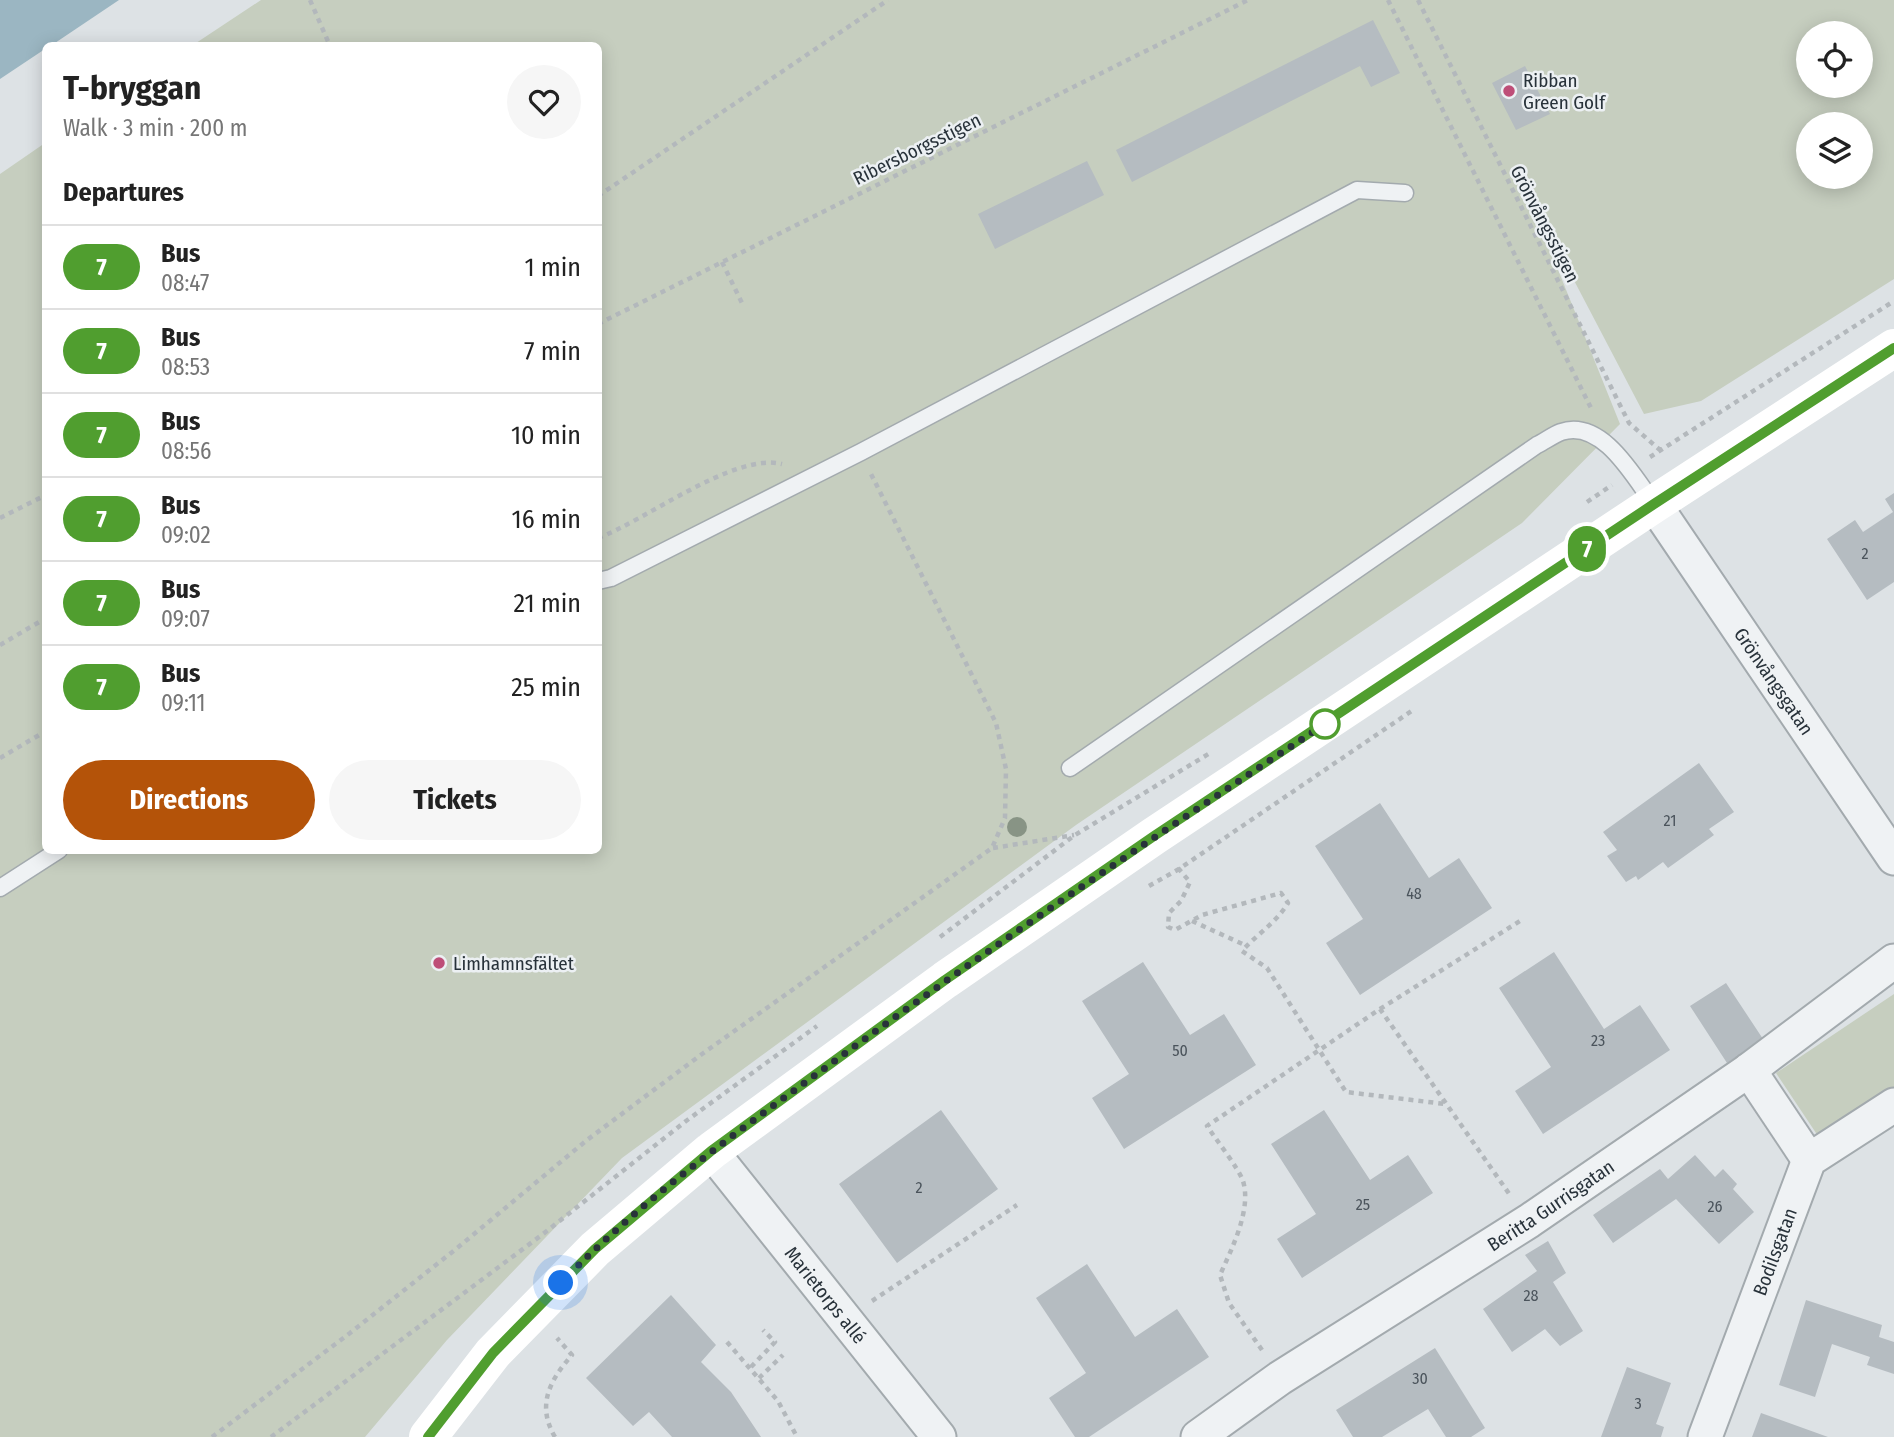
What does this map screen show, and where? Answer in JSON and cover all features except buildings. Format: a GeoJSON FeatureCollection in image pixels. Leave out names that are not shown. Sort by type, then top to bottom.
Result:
{"type":"FeatureCollection","features":[{"type":"Feature","properties":{"kind":"main road"},"geometry":{"type":"LineString","coordinates":[[428,1437],[493,1353],[595,1249],[711,1151],[945,980],[1154,836],[1894,348]]}},
{"type":"Feature","properties":{"kind":"street","name":"Grönvångsgatan"},"geometry":{"type":"LineString","coordinates":[[1654,504],[1894,858]]}},
{"type":"Feature","properties":{"kind":"street","name":"Beritta Gurrisgatan"},"geometry":{"type":"LineString","coordinates":[[1198,1437],[1280,1378],[1529,1221],[1749,1070],[1894,961]]}},
{"type":"Feature","properties":{"kind":"street"},"geometry":{"type":"LineString","coordinates":[[1749,1070],[1809,1160],[1894,1105]]}},
{"type":"Feature","properties":{"kind":"street","name":"Marietorps allé"},"geometry":{"type":"LineString","coordinates":[[711,1151],[939,1437]]}},
{"type":"Feature","properties":{"kind":"street","name":"Bodilsgatan"},"geometry":{"type":"LineString","coordinates":[[1705,1437],[1809,1160]]}},
{"type":"Feature","properties":{"kind":"lane"},"geometry":{"type":"LineString","coordinates":[[602,580],[611,578],[861,452],[1357,190],[1405,192]]}},
{"type":"Feature","properties":{"kind":"lane"},"geometry":{"type":"LineString","coordinates":[[1070,768],[1537,445],[1562,431],[1584,430],[1600,438],[1615,452],[1654,504]]}},
{"type":"Feature","properties":{"kind":"lane"},"geometry":{"type":"LineString","coordinates":[[0,888],[53,854]]}},
{"type":"Feature","properties":{"kind":"path"},"geometry":{"type":"LineString","coordinates":[[310,0],[328,42]]}},
{"type":"Feature","properties":{"kind":"path"},"geometry":{"type":"LineString","coordinates":[[602,192],[888,0]]}},
{"type":"Feature","properties":{"kind":"path","name":"Ribersborgsstigen"},"geometry":{"type":"LineString","coordinates":[[602,322],[1248,0]]}},
{"type":"Feature","properties":{"kind":"path","name":"Grönvångsstigen"},"geometry":{"type":"LineString","coordinates":[[1388,0],[1591,404],[1600,438]]}},
{"type":"Feature","properties":{"kind":"path","name":"Grönvångsstigen"},"geometry":{"type":"LineString","coordinates":[[1418,0],[1629,423],[1660,450]]}},
{"type":"Feature","properties":{"kind":"path"},"geometry":{"type":"LineString","coordinates":[[722,262],[743,303]]}},
{"type":"Feature","properties":{"kind":"path"},"geometry":{"type":"LineString","coordinates":[[1631,472],[1660,450],[1894,301]]}},
{"type":"Feature","properties":{"kind":"path"},"geometry":{"type":"LineString","coordinates":[[861,452],[996,723],[1006,769],[1006,818],[992,848]]}},
{"type":"Feature","properties":{"kind":"path"},"geometry":{"type":"LineString","coordinates":[[602,536],[688,491],[753,464],[775,462],[791,466],[812,477]]}},
{"type":"Feature","properties":{"kind":"path"},"geometry":{"type":"LineString","coordinates":[[0,518],[42,497]]}},
{"type":"Feature","properties":{"kind":"path"},"geometry":{"type":"LineString","coordinates":[[0,645],[42,620]]}},
{"type":"Feature","properties":{"kind":"path"},"geometry":{"type":"LineString","coordinates":[[1145,888],[1179,869],[1423,704]]}},
{"type":"Feature","properties":{"kind":"path"},"geometry":{"type":"LineString","coordinates":[[0,758],[42,734]]}},
{"type":"Feature","properties":{"kind":"path"},"geometry":{"type":"LineString","coordinates":[[212,1437],[361,1325],[597,1132],[992,848],[1075,835]]}},
{"type":"Feature","properties":{"kind":"path"},"geometry":{"type":"LineString","coordinates":[[1154,836],[1190,882],[1181,901],[1169,913],[1168,927],[1175,930],[1192,921],[1251,900],[1281,893],[1288,904],[1279,918],[1242,951],[1267,968],[1346,1092],[1446,1104]]}},
{"type":"Feature","properties":{"kind":"path"},"geometry":{"type":"LineString","coordinates":[[1192,921],[1247,946]]}},
{"type":"Feature","properties":{"kind":"path"},"geometry":{"type":"LineString","coordinates":[[1280,1378],[1229,1303],[1220,1275],[1234,1244],[1244,1210],[1243,1181],[1207,1126],[1380,1009],[1520,921]]}},
{"type":"Feature","properties":{"kind":"path"},"geometry":{"type":"LineString","coordinates":[[1380,1009],[1529,1221]]}},
{"type":"Feature","properties":{"kind":"path"},"geometry":{"type":"LineString","coordinates":[[271,1437],[543,1234],[686,1121]]}},
{"type":"Feature","properties":{"kind":"path"},"geometry":{"type":"LineString","coordinates":[[845,1319],[1017,1205]]}},
{"type":"Feature","properties":{"kind":"path"},"geometry":{"type":"LineString","coordinates":[[751,1367],[775,1342],[763,1330]]}},
{"type":"Feature","properties":{"kind":"path"},"geometry":{"type":"LineString","coordinates":[[552,1334],[572,1354],[552,1379],[545,1400],[547,1419],[555,1437]]}},
{"type":"Feature","properties":{"kind":"path"},"geometry":{"type":"LineString","coordinates":[[727,1342],[778,1401],[797,1437]]}},
{"type":"Feature","properties":{"kind":"path"},"geometry":{"type":"LineString","coordinates":[[759,1378],[783,1354]]}},
{"type":"Feature","properties":{"kind":"green space"},"geometry":{"type":"Polygon","coordinates":[[[261,0],[1894,0],[1894,279],[1701,401],[1644,414],[1524,185],[1620,424],[1522,523],[1076,825],[622,1158],[447,1340],[365,1437],[0,1437],[0,174],[42,145],[42,854],[602,854],[602,42],[198,42],[261,0]]]}},
{"type":"Feature","properties":{"kind":"green space"},"geometry":{"type":"Polygon","coordinates":[[[1894,994],[1894,1090],[1820,1139],[1776,1073],[1894,994]]]}},
{"type":"Feature","properties":{"kind":"water"},"geometry":{"type":"Polygon","coordinates":[[[0,0],[119,0],[56,42],[42,42],[42,51],[0,79],[0,0]]]}},
{"type":"Feature","properties":{"kind":"bus line","name":"7"},"geometry":{"type":"LineString","coordinates":[[428,1437],[493,1353],[595,1249],[711,1151],[945,980],[1154,836],[1894,348]]}},
{"type":"Feature","properties":{"kind":"place","name":"Ribban Green Golf"},"geometry":{"type":"Point","coordinates":[1509,91]}},
{"type":"Feature","properties":{"kind":"place","name":"Limhamnsfältet"},"geometry":{"type":"Point","coordinates":[439,963]}},
{"type":"Feature","properties":{"kind":"route"},"geometry":{"type":"LineString","coordinates":[[561,1283],[595,1249],[711,1151],[945,980],[1154,836],[1325,724]]}}]}
